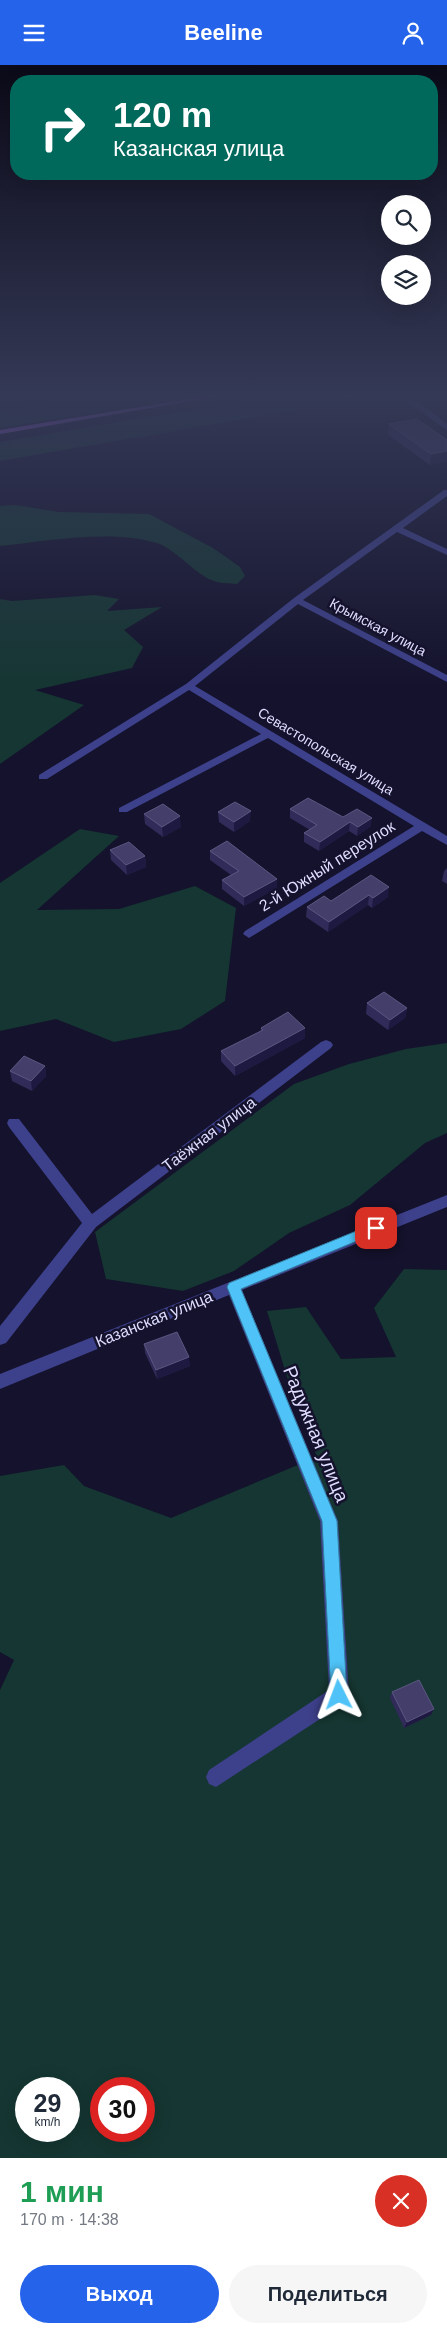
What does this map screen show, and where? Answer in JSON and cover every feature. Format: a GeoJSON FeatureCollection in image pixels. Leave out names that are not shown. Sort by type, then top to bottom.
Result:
{"type":"FeatureCollection","features":[{"type":"Feature","properties":{"kind":"street"},"geometry":{"type":"LineString","coordinates":[[43,777],[189,686],[297,600],[443,494]]}},
{"type":"Feature","properties":{"kind":"street"},"geometry":{"type":"LineString","coordinates":[[396,528],[447,552]]}},
{"type":"Feature","properties":{"kind":"street","name":"Крымская улица"},"geometry":{"type":"LineString","coordinates":[[297,600],[447,679]]}},
{"type":"Feature","properties":{"kind":"street","name":"Севастопольская улица"},"geometry":{"type":"LineString","coordinates":[[189,686],[447,841]]}},
{"type":"Feature","properties":{"kind":"street"},"geometry":{"type":"LineString","coordinates":[[123,810],[268,734]]}},
{"type":"Feature","properties":{"kind":"street","name":"2-й Южный переулок"},"geometry":{"type":"LineString","coordinates":[[249,934],[422,826]]}},
{"type":"Feature","properties":{"kind":"street","name":"Таёжная улица"},"geometry":{"type":"LineString","coordinates":[[0,1338],[91,1223],[326,1045]]}},
{"type":"Feature","properties":{"kind":"street"},"geometry":{"type":"LineString","coordinates":[[14,1123],[91,1223]]}},
{"type":"Feature","properties":{"kind":"street","name":"Казанская улица"},"geometry":{"type":"LineString","coordinates":[[0,1381],[233,1287],[341,1241],[447,1201]]}},
{"type":"Feature","properties":{"kind":"street","name":"Радужная улица"},"geometry":{"type":"LineString","coordinates":[[216,1777],[339,1695],[329,1521],[233,1287]]}},
{"type":"Feature","properties":{"kind":"green space"},"geometry":{"type":"Polygon","coordinates":[[[15,505],[59,512],[149,514],[213,548],[240,567],[245,576],[237,584],[217,582],[201,574],[164,546],[139,539],[99,536],[78,537],[0,546],[0,506],[15,505]]]}},
{"type":"Feature","properties":{"kind":"green space"},"geometry":{"type":"Polygon","coordinates":[[[95,595],[119,599],[107,611],[162,607],[124,630],[143,647],[132,668],[35,690],[84,705],[0,764],[0,599],[12,601],[95,595]]]}},
{"type":"Feature","properties":{"kind":"green space"},"geometry":{"type":"Polygon","coordinates":[[[80,829],[119,836],[37,910],[119,909],[195,886],[236,908],[225,1001],[181,1029],[114,1042],[56,1019],[0,1031],[0,883],[80,829]]]}},
{"type":"Feature","properties":{"kind":"green space"},"geometry":{"type":"Polygon","coordinates":[[[447,1043],[447,1133],[425,1143],[350,1205],[289,1233],[234,1271],[183,1291],[106,1279],[95,1232],[294,1084],[349,1064],[406,1049],[447,1043]]]}},
{"type":"Feature","properties":{"kind":"green space"},"geometry":{"type":"Polygon","coordinates":[[[404,1269],[447,1270],[447,2158],[0,2158],[0,1690],[14,1660],[0,1652],[0,1476],[64,1465],[84,1486],[171,1518],[317,1457],[291,1390],[267,1311],[306,1307],[341,1359],[396,1357],[374,1308],[404,1269]]]}},
{"type":"Feature","properties":{"kind":"building"},"geometry":{"type":"Polygon","coordinates":[[[308,798],[343,817],[357,809],[372,818],[358,827],[350,822],[320,842],[304,833],[317,825],[290,809],[308,798]]]}},
{"type":"Feature","properties":{"kind":"building"},"geometry":{"type":"Polygon","coordinates":[[[235,802],[251,811],[234,822],[218,812],[235,802]]]}},
{"type":"Feature","properties":{"kind":"building"},"geometry":{"type":"Polygon","coordinates":[[[163,804],[180,816],[162,827],[144,814],[163,804]]]}},
{"type":"Feature","properties":{"kind":"building"},"geometry":{"type":"Polygon","coordinates":[[[227,841],[277,879],[244,897],[222,880],[239,871],[210,851],[227,841]]]}},
{"type":"Feature","properties":{"kind":"building"},"geometry":{"type":"Polygon","coordinates":[[[129,842],[145,856],[126,865],[110,850],[129,842]]]}},
{"type":"Feature","properties":{"kind":"building"},"geometry":{"type":"Polygon","coordinates":[[[371,875],[389,887],[373,898],[369,895],[329,922],[307,907],[324,896],[331,901],[371,875]]]}},
{"type":"Feature","properties":{"kind":"building"},"geometry":{"type":"Polygon","coordinates":[[[384,992],[407,1008],[390,1020],[367,1003],[384,992]]]}},
{"type":"Feature","properties":{"kind":"building"},"geometry":{"type":"Polygon","coordinates":[[[288,1012],[305,1028],[235,1066],[221,1051],[263,1030],[261,1028],[288,1012]]]}},
{"type":"Feature","properties":{"kind":"building"},"geometry":{"type":"Polygon","coordinates":[[[24,1056],[45,1066],[31,1081],[10,1071],[24,1056]]]}},
{"type":"Feature","properties":{"kind":"building"},"geometry":{"type":"Polygon","coordinates":[[[177,1332],[189,1357],[156,1370],[144,1344],[177,1332]]]}},
{"type":"Feature","properties":{"kind":"building"},"geometry":{"type":"Polygon","coordinates":[[[419,1680],[434,1709],[407,1722],[392,1692],[419,1680]]]}},
{"type":"Feature","properties":{"kind":"route"},"geometry":{"type":"LineString","coordinates":[[339,1695],[329,1521],[233,1287],[376,1228]]}}]}
